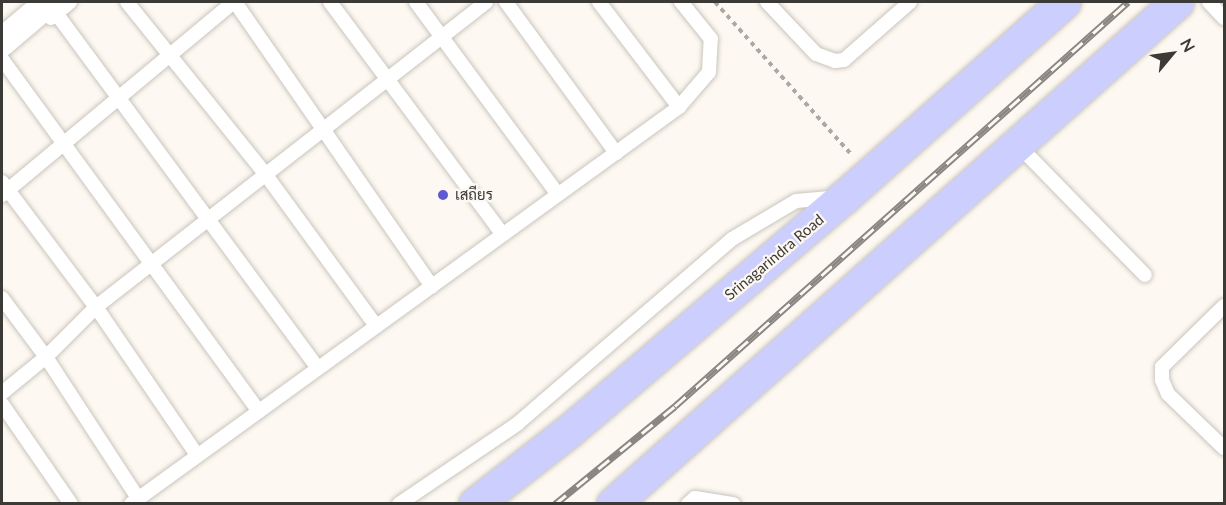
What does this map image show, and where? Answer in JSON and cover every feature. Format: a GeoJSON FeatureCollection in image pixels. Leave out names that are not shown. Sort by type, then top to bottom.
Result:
{"type":"FeatureCollection","features":[{"type":"Feature","properties":{"kind":"main road"},"geometry":{"type":"LineString","coordinates":[[622,500],[1177,2]]}},
{"type":"Feature","properties":{"kind":"main road","name":"Srinagarindra Road"},"geometry":{"type":"LineString","coordinates":[[476,504],[570,430],[869,176],[1060,3]]}},
{"type":"Feature","properties":{"kind":"street"},"geometry":{"type":"LineString","coordinates":[[2,53],[53,8]]}},
{"type":"Feature","properties":{"kind":"lane"},"geometry":{"type":"LineString","coordinates":[[70,2],[53,8],[210,218],[318,368]]}},
{"type":"Feature","properties":{"kind":"lane"},"geometry":{"type":"LineString","coordinates":[[127,2],[172,53],[266,175],[376,326]]}},
{"type":"Feature","properties":{"kind":"lane"},"geometry":{"type":"LineString","coordinates":[[197,455],[96,307],[3,189],[64,142],[234,2],[432,287]]}},
{"type":"Feature","properties":{"kind":"lane"},"geometry":{"type":"LineString","coordinates":[[330,2],[389,77],[502,234]]}},
{"type":"Feature","properties":{"kind":"lane"},"geometry":{"type":"LineString","coordinates":[[416,2],[557,193]]}},
{"type":"Feature","properties":{"kind":"lane"},"geometry":{"type":"LineString","coordinates":[[2,393],[46,357],[96,307],[486,2]]}},
{"type":"Feature","properties":{"kind":"lane"},"geometry":{"type":"LineString","coordinates":[[506,2],[616,153]]}},
{"type":"Feature","properties":{"kind":"lane"},"geometry":{"type":"LineString","coordinates":[[599,2],[679,107]]}},
{"type":"Feature","properties":{"kind":"lane"},"geometry":{"type":"LineString","coordinates":[[2,298],[46,357],[134,501],[679,107],[709,72],[711,39],[681,2]]}},
{"type":"Feature","properties":{"kind":"lane"},"geometry":{"type":"LineString","coordinates":[[767,2],[816,54],[835,61],[844,60],[910,2]]}},
{"type":"Feature","properties":{"kind":"lane"},"geometry":{"type":"LineString","coordinates":[[1209,2],[1224,18]]}},
{"type":"Feature","properties":{"kind":"lane"},"geometry":{"type":"LineString","coordinates":[[2,53],[150,265],[259,411]]}},
{"type":"Feature","properties":{"kind":"lane"},"geometry":{"type":"LineString","coordinates":[[1017,144],[1145,275]]}},
{"type":"Feature","properties":{"kind":"lane"},"geometry":{"type":"LineString","coordinates":[[399,504],[518,424],[732,239],[796,201],[844,197]]}},
{"type":"Feature","properties":{"kind":"lane"},"geometry":{"type":"LineString","coordinates":[[1224,306],[1162,367],[1162,380],[1168,394],[1224,448]]}},
{"type":"Feature","properties":{"kind":"lane"},"geometry":{"type":"LineString","coordinates":[[2,404],[71,504]]}},
{"type":"Feature","properties":{"kind":"lane"},"geometry":{"type":"LineString","coordinates":[[688,504],[695,498],[734,504]]}},
{"type":"Feature","properties":{"kind":"path"},"geometry":{"type":"LineString","coordinates":[[715,2],[869,176]]}},
{"type":"Feature","properties":{"kind":"railway"},"geometry":{"type":"LineString","coordinates":[[555,504],[675,406],[1128,2]]}},
{"type":"Feature","properties":{"kind":"place","name":"เสถียร"},"geometry":{"type":"Point","coordinates":[443,195]}}]}
